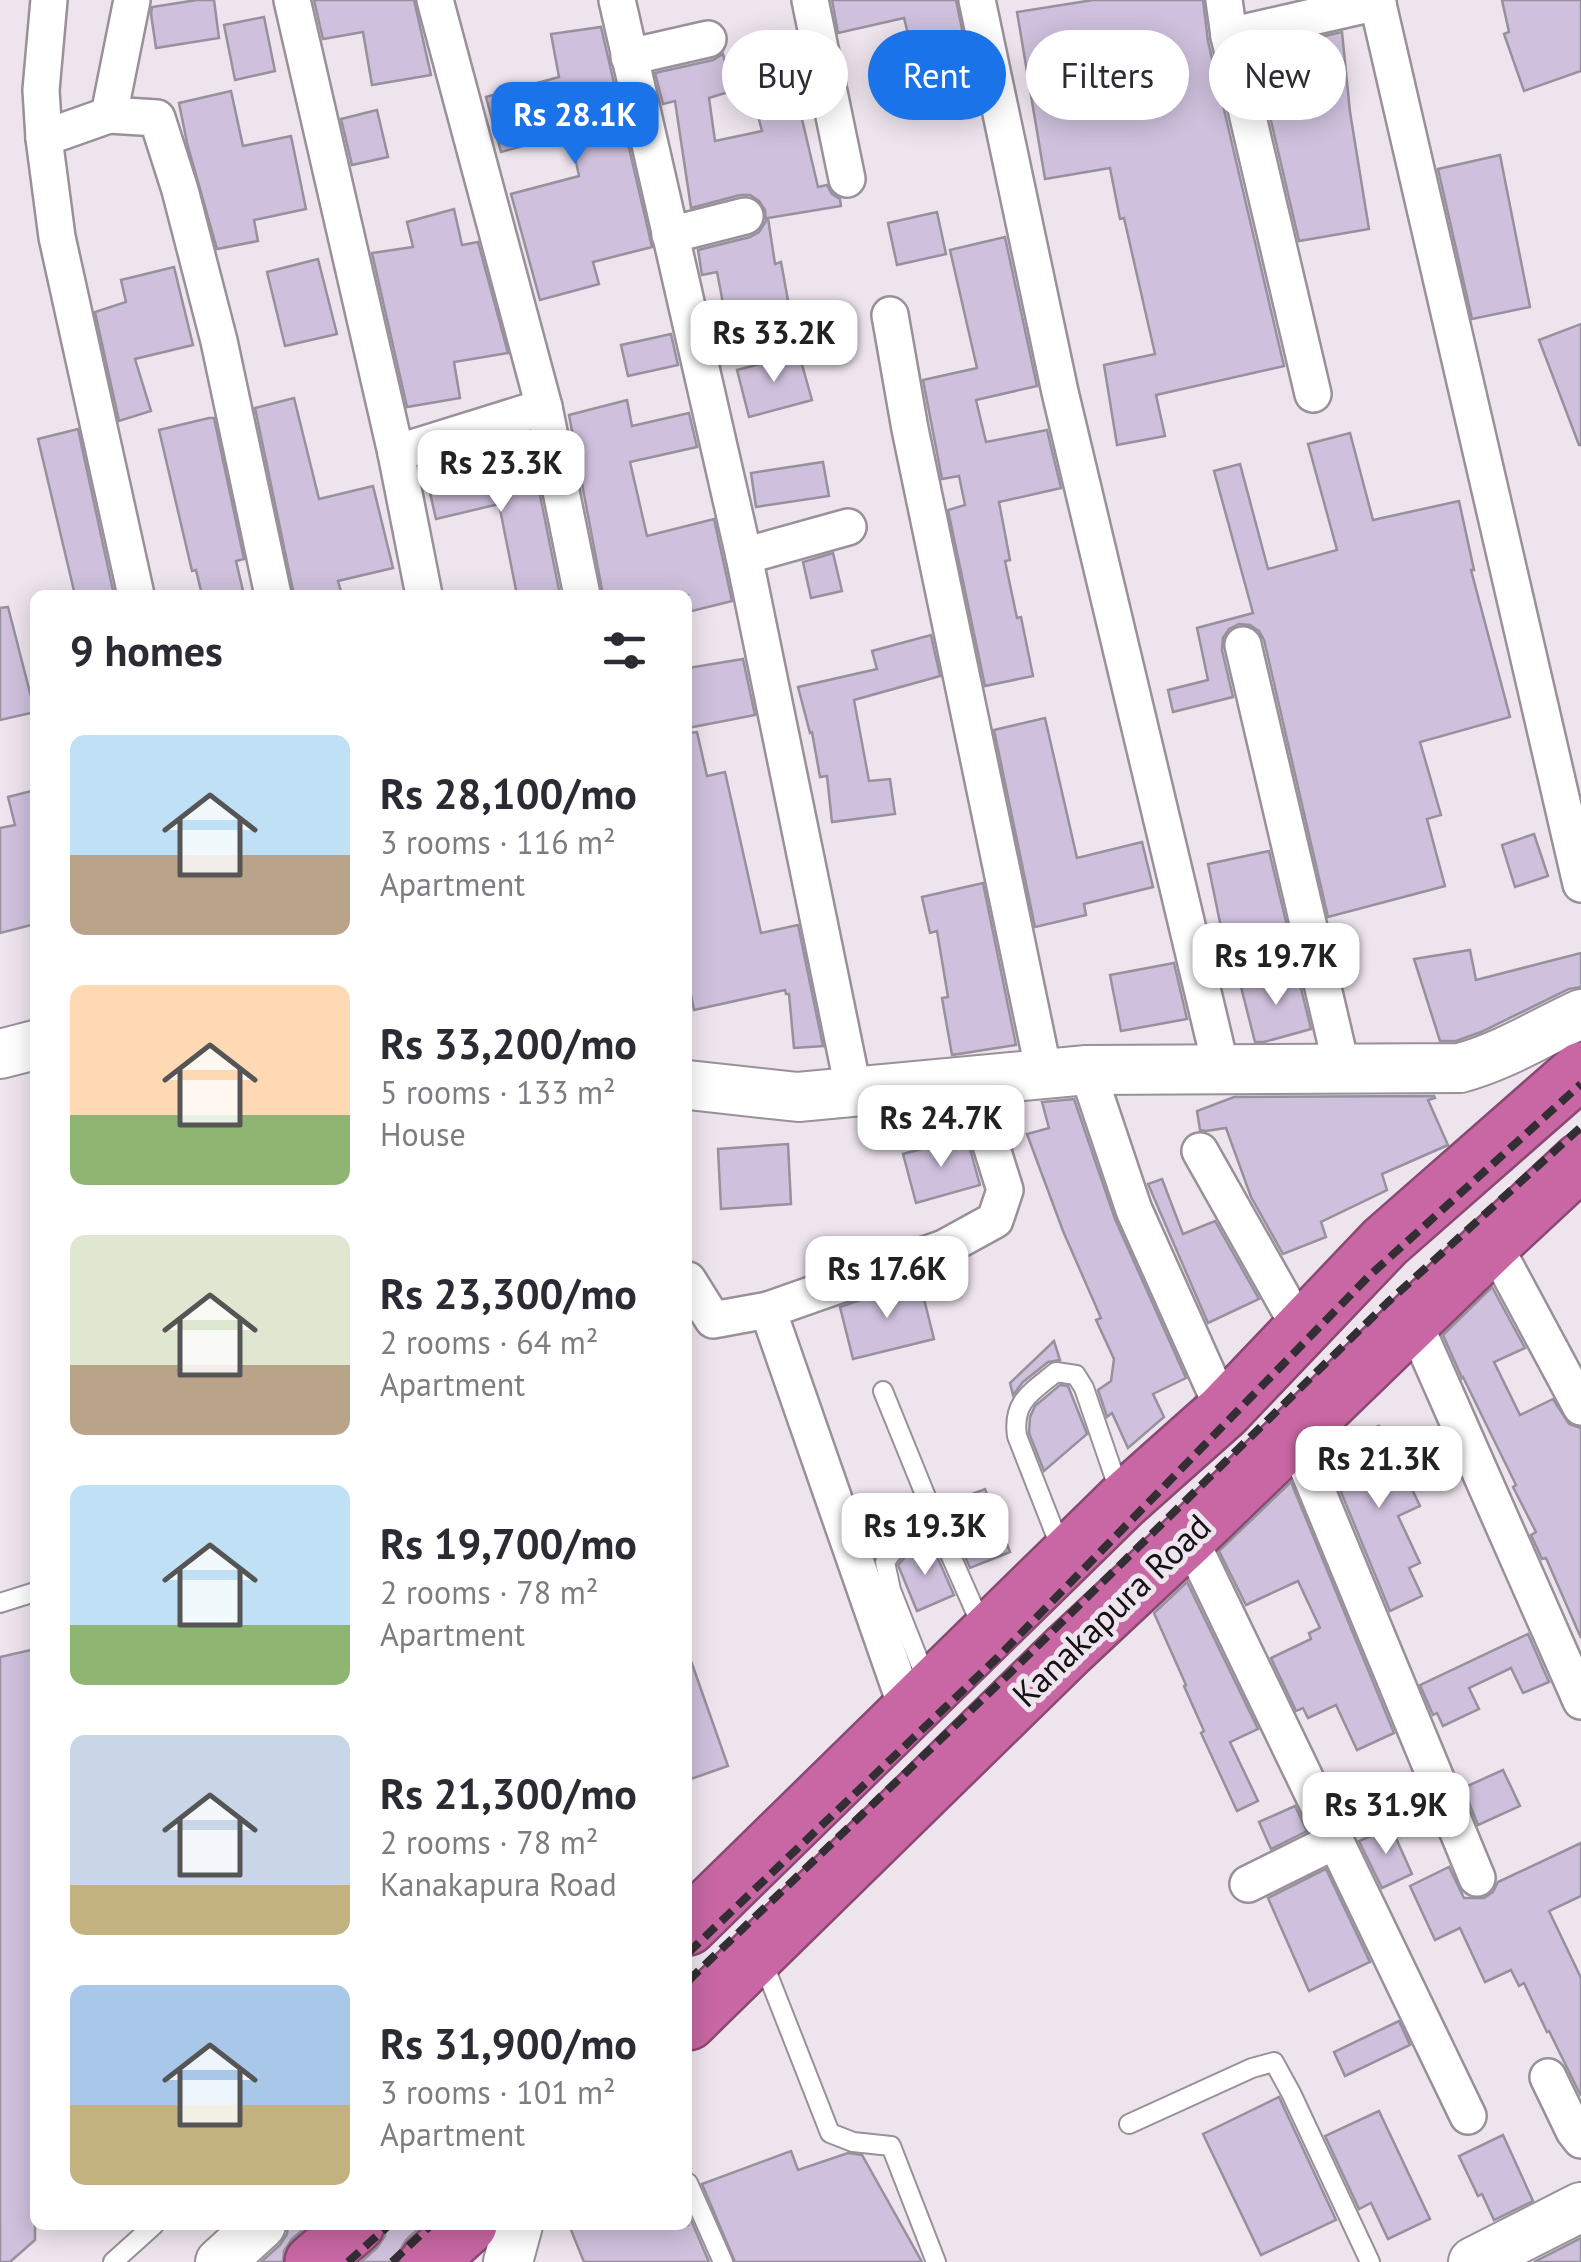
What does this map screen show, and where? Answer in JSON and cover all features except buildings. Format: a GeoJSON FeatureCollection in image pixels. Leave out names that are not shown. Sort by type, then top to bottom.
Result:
{"type":"FeatureCollection","features":[{"type":"Feature","properties":{"kind":"highway","name":"Kanakapura Road"},"geometry":{"type":"LineString","coordinates":[[692,1923],[1123,1502],[1224,1411],[1385,1242],[1581,1070]]}},
{"type":"Feature","properties":{"kind":"highway","name":"Kanakapura Road"},"geometry":{"type":"LineString","coordinates":[[692,2018],[1066,1651],[1581,1161]]}},
{"type":"Feature","properties":{"kind":"highway"},"geometry":{"type":"LineString","coordinates":[[1002,1620],[1066,1651]]}},
{"type":"Feature","properties":{"kind":"highway"},"geometry":{"type":"LineString","coordinates":[[313,2262],[350,2230]]}},
{"type":"Feature","properties":{"kind":"highway"},"geometry":{"type":"LineString","coordinates":[[428,2262],[509,2240]]}},
{"type":"Feature","properties":{"kind":"street"},"geometry":{"type":"LineString","coordinates":[[49,0],[41,90],[56,237],[135,590]]}},
{"type":"Feature","properties":{"kind":"street"},"geometry":{"type":"LineString","coordinates":[[109,115],[132,0]]}},
{"type":"Feature","properties":{"kind":"street"},"geometry":{"type":"LineString","coordinates":[[292,0],[396,453],[423,590]]}},
{"type":"Feature","properties":{"kind":"street"},"geometry":{"type":"LineString","coordinates":[[434,0],[544,408],[581,590]]}},
{"type":"Feature","properties":{"kind":"street"},"geometry":{"type":"LineString","coordinates":[[617,0],[744,556],[854,1093]]}},
{"type":"Feature","properties":{"kind":"street"},"geometry":{"type":"LineString","coordinates":[[810,0],[848,179]]}},
{"type":"Feature","properties":{"kind":"street"},"geometry":{"type":"LineString","coordinates":[[977,0],[1060,392],[1220,1068]]}},
{"type":"Feature","properties":{"kind":"street"},"geometry":{"type":"LineString","coordinates":[[1224,0],[1228,30]]}},
{"type":"Feature","properties":{"kind":"street"},"geometry":{"type":"LineString","coordinates":[[1255,30],[1378,1],[1581,884]]}},
{"type":"Feature","properties":{"kind":"street"},"geometry":{"type":"LineString","coordinates":[[629,57],[708,39]]}},
{"type":"Feature","properties":{"kind":"street"},"geometry":{"type":"LineString","coordinates":[[44,138],[109,115],[157,118],[219,340],[272,590]]}},
{"type":"Feature","properties":{"kind":"street"},"geometry":{"type":"LineString","coordinates":[[1249,120],[1313,394]]}},
{"type":"Feature","properties":{"kind":"street"},"geometry":{"type":"LineString","coordinates":[[670,235],[745,216]]}},
{"type":"Feature","properties":{"kind":"street"},"geometry":{"type":"LineString","coordinates":[[890,314],[910,430],[1065,1071],[1134,1210],[1224,1411]]}},
{"type":"Feature","properties":{"kind":"street"},"geometry":{"type":"LineString","coordinates":[[396,453],[544,408]]}},
{"type":"Feature","properties":{"kind":"street"},"geometry":{"type":"LineString","coordinates":[[744,556],[848,527]]}},
{"type":"Feature","properties":{"kind":"street"},"geometry":{"type":"LineString","coordinates":[[1243,645],[1342,1069]]}},
{"type":"Feature","properties":{"kind":"street"},"geometry":{"type":"LineString","coordinates":[[692,1075],[798,1097],[1065,1071],[1460,1068],[1501,1054],[1581,1014]]}},
{"type":"Feature","properties":{"kind":"street"},"geometry":{"type":"LineString","coordinates":[[0,1054],[30,1046]]}},
{"type":"Feature","properties":{"kind":"street"},"geometry":{"type":"LineString","coordinates":[[692,1286],[713,1320],[768,1310],[944,1248],[995,1220],[1005,1190],[986,1129],[967,1115]]}},
{"type":"Feature","properties":{"kind":"street"},"geometry":{"type":"LineString","coordinates":[[1200,1151],[1301,1330]]}},
{"type":"Feature","properties":{"kind":"street"},"geometry":{"type":"LineString","coordinates":[[1492,1243],[1581,1407]]}},
{"type":"Feature","properties":{"kind":"street"},"geometry":{"type":"LineString","coordinates":[[768,1310],[919,1701]]}},
{"type":"Feature","properties":{"kind":"street"},"geometry":{"type":"LineString","coordinates":[[1413,1320],[1581,1701]]}},
{"type":"Feature","properties":{"kind":"street"},"geometry":{"type":"LineString","coordinates":[[1294,1435],[1477,1878]]}},
{"type":"Feature","properties":{"kind":"street"},"geometry":{"type":"LineString","coordinates":[[1188,1537],[1468,2116]]}},
{"type":"Feature","properties":{"kind":"street"},"geometry":{"type":"LineString","coordinates":[[1248,1884],[1335,1841]]}},
{"type":"Feature","properties":{"kind":"street"},"geometry":{"type":"LineString","coordinates":[[1548,2077],[1581,2140]]}},
{"type":"Feature","properties":{"kind":"street"},"geometry":{"type":"LineString","coordinates":[[1484,2260],[1581,2207]]}},
{"type":"Feature","properties":{"kind":"street"},"geometry":{"type":"LineString","coordinates":[[220,2262],[255,2230]]}},
{"type":"Feature","properties":{"kind":"lane"},"geometry":{"type":"LineString","coordinates":[[1065,1558],[1014,1421],[1022,1400],[1056,1372],[1076,1375],[1084,1388],[1123,1502]]}},
{"type":"Feature","properties":{"kind":"lane"},"geometry":{"type":"LineString","coordinates":[[882,1391],[939,1529],[1002,1620]]}},
{"type":"Feature","properties":{"kind":"lane"},"geometry":{"type":"LineString","coordinates":[[919,1701],[885,1562],[896,1544],[939,1529]]}},
{"type":"Feature","properties":{"kind":"lane"},"geometry":{"type":"LineString","coordinates":[[0,1604],[30,1594]]}},
{"type":"Feature","properties":{"kind":"lane"},"geometry":{"type":"LineString","coordinates":[[759,1952],[830,2133],[853,2142],[891,2146],[936,2262]]}},
{"type":"Feature","properties":{"kind":"lane"},"geometry":{"type":"LineString","coordinates":[[1129,2124],[1252,2068],[1274,2062],[1370,2262]]}},
{"type":"Feature","properties":{"kind":"lane"},"geometry":{"type":"LineString","coordinates":[[692,2192],[724,2262]]}},
{"type":"Feature","properties":{"kind":"lane"},"geometry":{"type":"LineString","coordinates":[[114,2262],[149,2230]]}},
{"type":"Feature","properties":{"kind":"railway"},"geometry":{"type":"LineString","coordinates":[[692,1949],[997,1658],[1368,1277],[1581,1084]]}},
{"type":"Feature","properties":{"kind":"railway"},"geometry":{"type":"LineString","coordinates":[[692,1977],[1011,1672],[1388,1302],[1581,1127]]}},
{"type":"Feature","properties":{"kind":"railway"},"geometry":{"type":"LineString","coordinates":[[348,2262],[383,2230]]}},
{"type":"Feature","properties":{"kind":"railway"},"geometry":{"type":"LineString","coordinates":[[392,2262],[426,2230]]}}]}
